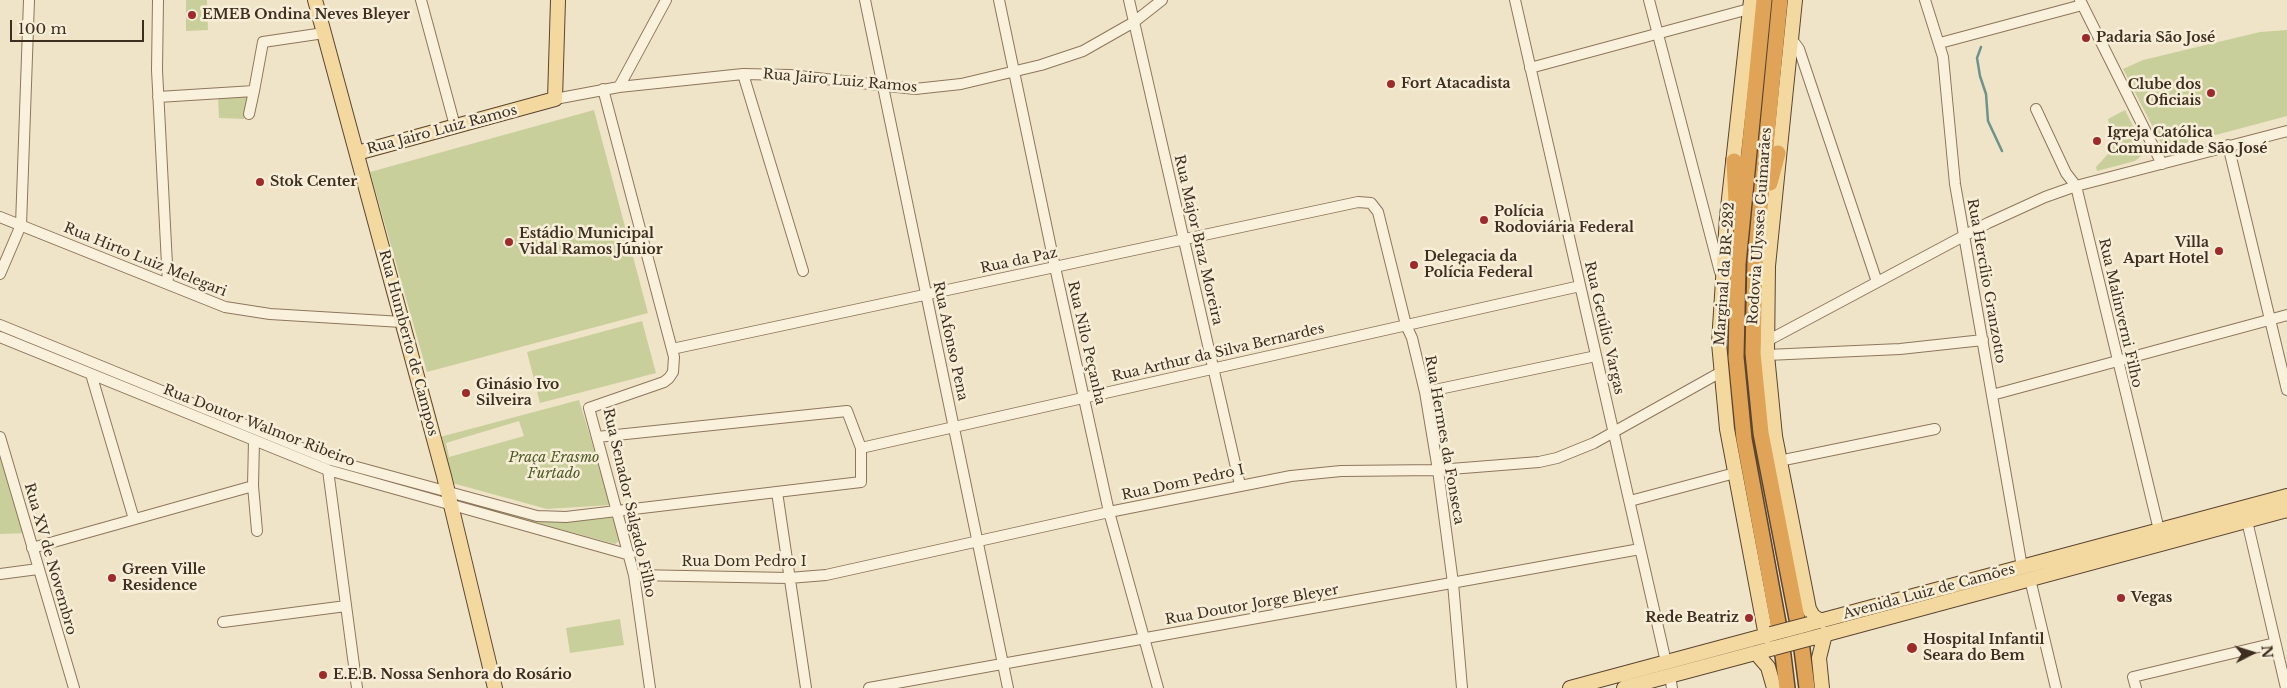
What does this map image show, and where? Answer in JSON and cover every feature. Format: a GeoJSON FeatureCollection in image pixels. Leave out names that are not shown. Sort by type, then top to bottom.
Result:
{"type":"FeatureCollection","features":[{"type":"Feature","properties":{"kind":"highway","name":"Rodovia Ulysses Guimarães"},"geometry":{"type":"LineString","coordinates":[[1764,0],[1741,230],[1735,329],[1740,412],[1781,639],[1787,688]]}},
{"type":"Feature","properties":{"kind":"highway","name":"Rodovia Ulysses Guimarães"},"geometry":{"type":"LineString","coordinates":[[1780,0],[1759,218],[1752,315],[1753,353],[1757,404],[1800,634],[1807,688]]}},
{"type":"Feature","properties":{"kind":"highway"},"geometry":{"type":"LineString","coordinates":[[1759,218],[1778,153]]}},
{"type":"Feature","properties":{"kind":"highway"},"geometry":{"type":"LineString","coordinates":[[1734,161],[1736,203],[1741,230]]}},
{"type":"Feature","properties":{"kind":"main road","name":"Rua Humberto de Campos"},"geometry":{"type":"LineString","coordinates":[[315,0],[450,499],[495,688]]}},
{"type":"Feature","properties":{"kind":"main road"},"geometry":{"type":"LineString","coordinates":[[555,99],[558,0]]}},
{"type":"Feature","properties":{"kind":"main road"},"geometry":{"type":"LineString","coordinates":[[1795,0],[1768,266],[1767,355],[1772,414],[1779,461],[1809,609],[1817,629],[1822,688]]}},
{"type":"Feature","properties":{"kind":"main road","name":"Marginal da BR-282"},"geometry":{"type":"LineString","coordinates":[[1750,5],[1727,217],[1719,343],[1727,429],[1770,639]]}},
{"type":"Feature","properties":{"kind":"main road","name":"Rua Jairo Luiz Ramos"},"geometry":{"type":"LineString","coordinates":[[357,153],[555,99]]}},
{"type":"Feature","properties":{"kind":"main road","name":"Avenida Luiz de Camões"},"geometry":{"type":"LineString","coordinates":[[1817,629],[2022,567],[2287,496]]}},
{"type":"Feature","properties":{"kind":"main road","name":"Avenida Luiz de Camões"},"geometry":{"type":"LineString","coordinates":[[1570,688],[1669,675],[1770,639],[1977,593],[2287,510]]}},
{"type":"Feature","properties":{"kind":"main road"},"geometry":{"type":"LineString","coordinates":[[2022,567],[2028,572],[2041,574],[2098,561]]}},
{"type":"Feature","properties":{"kind":"main road"},"geometry":{"type":"LineString","coordinates":[[1977,593],[1978,588],[1992,582],[2005,572]]}},
{"type":"Feature","properties":{"kind":"main road","name":"Avenida Luiz de Camões"},"geometry":{"type":"LineString","coordinates":[[1624,688],[1756,653],[1770,639]]}},
{"type":"Feature","properties":{"kind":"main road"},"geometry":{"type":"LineString","coordinates":[[1756,653],[1768,668],[1774,688]]}},
{"type":"Feature","properties":{"kind":"street"},"geometry":{"type":"LineString","coordinates":[[0,274],[21,225],[29,0]]}},
{"type":"Feature","properties":{"kind":"street"},"geometry":{"type":"LineString","coordinates":[[158,0],[158,97],[168,284]]}},
{"type":"Feature","properties":{"kind":"street"},"geometry":{"type":"LineString","coordinates":[[421,0],[455,126]]}},
{"type":"Feature","properties":{"kind":"street"},"geometry":{"type":"LineString","coordinates":[[619,87],[666,0]]}},
{"type":"Feature","properties":{"kind":"street","name":"Rua Afonso Pena"},"geometry":{"type":"LineString","coordinates":[[865,0],[1008,688]]}},
{"type":"Feature","properties":{"kind":"street","name":"Rua Nilo Peçanha"},"geometry":{"type":"LineString","coordinates":[[999,0],[1109,512],[1158,688]]}},
{"type":"Feature","properties":{"kind":"street","name":"Rua Major Braz Moreira"},"geometry":{"type":"LineString","coordinates":[[1129,0],[1240,485]]}},
{"type":"Feature","properties":{"kind":"street","name":"Rua Jairo Luiz Ramos"},"geometry":{"type":"LineString","coordinates":[[555,99],[603,89],[743,74],[790,75],[883,87],[938,88],[1014,72],[1083,51],[1134,22],[1162,0]]}},
{"type":"Feature","properties":{"kind":"street","name":"Rua Getúlio Vargas"},"geometry":{"type":"LineString","coordinates":[[1514,0],[1669,675]]}},
{"type":"Feature","properties":{"kind":"street"},"geometry":{"type":"LineString","coordinates":[[1649,0],[1704,205],[1722,281]]}},
{"type":"Feature","properties":{"kind":"street","name":"Rua Hercílio Granzotto"},"geometry":{"type":"LineString","coordinates":[[1925,0],[1940,44],[1945,71],[1953,166],[2022,567]]}},
{"type":"Feature","properties":{"kind":"street"},"geometry":{"type":"LineString","coordinates":[[1940,44],[2081,2],[2162,164]]}},
{"type":"Feature","properties":{"kind":"street"},"geometry":{"type":"LineString","coordinates":[[1530,68],[1658,34],[1750,5]]}},
{"type":"Feature","properties":{"kind":"street"},"geometry":{"type":"LineString","coordinates":[[249,114],[263,42],[324,34]]}},
{"type":"Feature","properties":{"kind":"street"},"geometry":{"type":"LineString","coordinates":[[1791,38],[1799,49],[1877,282]]}},
{"type":"Feature","properties":{"kind":"street"},"geometry":{"type":"LineString","coordinates":[[743,74],[803,271]]}},
{"type":"Feature","properties":{"kind":"street"},"geometry":{"type":"LineString","coordinates":[[603,89],[672,349]]}},
{"type":"Feature","properties":{"kind":"street"},"geometry":{"type":"LineString","coordinates":[[158,97],[254,90]]}},
{"type":"Feature","properties":{"kind":"street","name":"Rua Malinverni Filho"},"geometry":{"type":"LineString","coordinates":[[2036,109],[2066,173],[2076,186],[2159,530]]}},
{"type":"Feature","properties":{"kind":"street"},"geometry":{"type":"LineString","coordinates":[[1767,340],[1964,235],[2020,208],[2076,186],[2287,131]]}},
{"type":"Feature","properties":{"kind":"street"},"geometry":{"type":"LineString","coordinates":[[2228,145],[2287,390]]}},
{"type":"Feature","properties":{"kind":"street","name":"Rua da Paz"},"geometry":{"type":"LineString","coordinates":[[672,349],[1358,202],[1371,203]]}},
{"type":"Feature","properties":{"kind":"street","name":"Rua Hermes da Fonseca"},"geometry":{"type":"LineString","coordinates":[[1371,203],[1378,212],[1425,392],[1438,470],[1453,583],[1462,688]]}},
{"type":"Feature","properties":{"kind":"street"},"geometry":{"type":"LineString","coordinates":[[1704,205],[1714,217],[1727,217]]}},
{"type":"Feature","properties":{"kind":"street","name":"Rua Hirto Luiz Melegari"},"geometry":{"type":"LineString","coordinates":[[0,217],[224,307],[244,311],[402,322]]}},
{"type":"Feature","properties":{"kind":"street","name":"Rua Arthur da Silva Bernardes"},"geometry":{"type":"LineString","coordinates":[[861,448],[1580,286]]}},
{"type":"Feature","properties":{"kind":"street"},"geometry":{"type":"LineString","coordinates":[[1992,395],[2287,315]]}},
{"type":"Feature","properties":{"kind":"street","name":"Rua Doutor Walmor Ribeiro"},"geometry":{"type":"LineString","coordinates":[[0,325],[331,460],[630,555]]}},
{"type":"Feature","properties":{"kind":"street","name":"Rua Doutor Walmor Ribeiro"},"geometry":{"type":"LineString","coordinates":[[0,337],[328,470],[450,499],[547,517],[566,517],[861,482],[861,448]]}},
{"type":"Feature","properties":{"kind":"street"},"geometry":{"type":"LineString","coordinates":[[1767,355],[1900,349],[1982,340]]}},
{"type":"Feature","properties":{"kind":"street","name":"Rua Senador Salgado Filho"},"geometry":{"type":"LineString","coordinates":[[650,688],[630,555],[589,408],[664,382],[670,378],[673,372],[672,349]]}},
{"type":"Feature","properties":{"kind":"street"},"geometry":{"type":"LineString","coordinates":[[1425,392],[1596,356]]}},
{"type":"Feature","properties":{"kind":"street","name":"Rua Dom Pedro I"},"geometry":{"type":"LineString","coordinates":[[634,575],[789,578],[826,575],[978,543],[1109,512],[1240,485],[1316,472],[1438,470],[1539,462],[1574,451],[1614,432],[1721,372]]}},
{"type":"Feature","properties":{"kind":"street"},"geometry":{"type":"LineString","coordinates":[[92,374],[134,519]]}},
{"type":"Feature","properties":{"kind":"street"},"geometry":{"type":"LineString","coordinates":[[598,437],[846,411],[861,448]]}},
{"type":"Feature","properties":{"kind":"street"},"geometry":{"type":"LineString","coordinates":[[1779,461],[1934,429]]}},
{"type":"Feature","properties":{"kind":"street"},"geometry":{"type":"LineString","coordinates":[[254,440],[253,486],[257,531]]}},
{"type":"Feature","properties":{"kind":"street","name":"Rua XV de Novembro"},"geometry":{"type":"LineString","coordinates":[[1,442],[74,688]]}},
{"type":"Feature","properties":{"kind":"street"},"geometry":{"type":"LineString","coordinates":[[328,470],[357,688]]}},
{"type":"Feature","properties":{"kind":"street"},"geometry":{"type":"LineString","coordinates":[[1630,502],[1735,474]]}},
{"type":"Feature","properties":{"kind":"street"},"geometry":{"type":"LineString","coordinates":[[32,548],[253,486]]}},
{"type":"Feature","properties":{"kind":"street"},"geometry":{"type":"LineString","coordinates":[[777,492],[806,688]]}},
{"type":"Feature","properties":{"kind":"street"},"geometry":{"type":"LineString","coordinates":[[2247,521],[2286,688]]}},
{"type":"Feature","properties":{"kind":"street","name":"Rua Doutor Jorge Bleyer"},"geometry":{"type":"LineString","coordinates":[[869,688],[1640,549]]}},
{"type":"Feature","properties":{"kind":"street"},"geometry":{"type":"LineString","coordinates":[[0,574],[38,569]]}},
{"type":"Feature","properties":{"kind":"street"},"geometry":{"type":"LineString","coordinates":[[2030,579],[2056,688]]}},
{"type":"Feature","properties":{"kind":"street"},"geometry":{"type":"LineString","coordinates":[[223,622],[346,606]]}},
{"type":"Feature","properties":{"kind":"street"},"geometry":{"type":"LineString","coordinates":[[2136,688],[2133,677],[2276,643]]}},
{"type":"Feature","properties":{"kind":"green space"},"geometry":{"type":"Polygon","coordinates":[[[186,0],[207,0],[208,30],[186,31],[186,0]]]}},
{"type":"Feature","properties":{"kind":"green space","name":"Clube dos Oficiais"},"geometry":{"type":"Polygon","coordinates":[[[2287,30],[2287,116],[2167,148],[2161,143],[2123,69],[2143,60],[2260,32],[2287,30]]]}},
{"type":"Feature","properties":{"kind":"green space"},"geometry":{"type":"Polygon","coordinates":[[[249,94],[244,119],[219,118],[218,96],[249,94]]]}},
{"type":"Feature","properties":{"kind":"green space","name":"Estádio Municipal Vidal Ramos Júnior"},"geometry":{"type":"Polygon","coordinates":[[[594,110],[648,313],[427,372],[370,172],[594,110]]]}},
{"type":"Feature","properties":{"kind":"green space"},"geometry":{"type":"Polygon","coordinates":[[[2125,110],[2143,146],[2142,155],[2135,161],[2097,171],[2096,167],[2108,154],[2111,142],[2108,119],[2125,110]]]}},
{"type":"Feature","properties":{"kind":"green space"},"geometry":{"type":"Polygon","coordinates":[[[642,321],[656,373],[540,403],[527,352],[642,321]]]}},
{"type":"Feature","properties":{"kind":"green space","name":"Praça Erasmo Furtado"},"geometry":{"type":"Polygon","coordinates":[[[579,400],[611,505],[547,509],[452,483],[440,437],[579,400]],[[519,421],[446,443],[449,457],[524,436],[519,421]]]}},
{"type":"Feature","properties":{"kind":"green space"},"geometry":{"type":"Polygon","coordinates":[[[0,444],[28,533],[0,534],[0,444]]]}},
{"type":"Feature","properties":{"kind":"green space"},"geometry":{"type":"Polygon","coordinates":[[[456,497],[550,522],[609,516],[614,520],[619,541],[615,544],[455,501],[456,497]]]}},
{"type":"Feature","properties":{"kind":"green space"},"geometry":{"type":"Polygon","coordinates":[[[620,619],[624,645],[570,653],[566,628],[620,619]]]}},
{"type":"Feature","properties":{"kind":"waterway"},"geometry":{"type":"LineString","coordinates":[[1981,47],[1977,58],[1986,94],[1988,121],[2002,151]]}},
{"type":"Feature","properties":{"kind":"place","name":"EMEB Ondina Neves Bleyer"},"geometry":{"type":"Point","coordinates":[192,15]}},
{"type":"Feature","properties":{"kind":"place","name":"Padaria São José"},"geometry":{"type":"Point","coordinates":[2086,38]}},
{"type":"Feature","properties":{"kind":"place","name":"Fort Atacadista"},"geometry":{"type":"Point","coordinates":[1391,84]}},
{"type":"Feature","properties":{"kind":"place","name":"Clube dos Oficiais"},"geometry":{"type":"Point","coordinates":[2211,93]}},
{"type":"Feature","properties":{"kind":"place","name":"Igreja Católica Comunidade São José"},"geometry":{"type":"Point","coordinates":[2097,141]}},
{"type":"Feature","properties":{"kind":"place","name":"Stok Center"},"geometry":{"type":"Point","coordinates":[260,182]}},
{"type":"Feature","properties":{"kind":"place","name":"Polícia Rodoviária Federal"},"geometry":{"type":"Point","coordinates":[1484,220]}},
{"type":"Feature","properties":{"kind":"place","name":"Estádio Municipal Vidal Ramos Júnior"},"geometry":{"type":"Point","coordinates":[509,242]}},
{"type":"Feature","properties":{"kind":"place","name":"Villa Apart Hotel"},"geometry":{"type":"Point","coordinates":[2219,251]}},
{"type":"Feature","properties":{"kind":"place","name":"Delegacia da Polícia Federal"},"geometry":{"type":"Point","coordinates":[1414,265]}},
{"type":"Feature","properties":{"kind":"place","name":"Ginásio Ivo Silveira"},"geometry":{"type":"Point","coordinates":[466,393]}},
{"type":"Feature","properties":{"kind":"place","name":"Green Ville Residence"},"geometry":{"type":"Point","coordinates":[112,578]}},
{"type":"Feature","properties":{"kind":"place","name":"Vegas"},"geometry":{"type":"Point","coordinates":[2121,598]}},
{"type":"Feature","properties":{"kind":"place","name":"Rede Beatriz"},"geometry":{"type":"Point","coordinates":[1749,618]}},
{"type":"Feature","properties":{"kind":"place","name":"Hospital Infantil Seara do Bem"},"geometry":{"type":"Point","coordinates":[1912,648]}},
{"type":"Feature","properties":{"kind":"place","name":"E.E.B. Nossa Senhora do Rosário"},"geometry":{"type":"Point","coordinates":[323,675]}}]}
